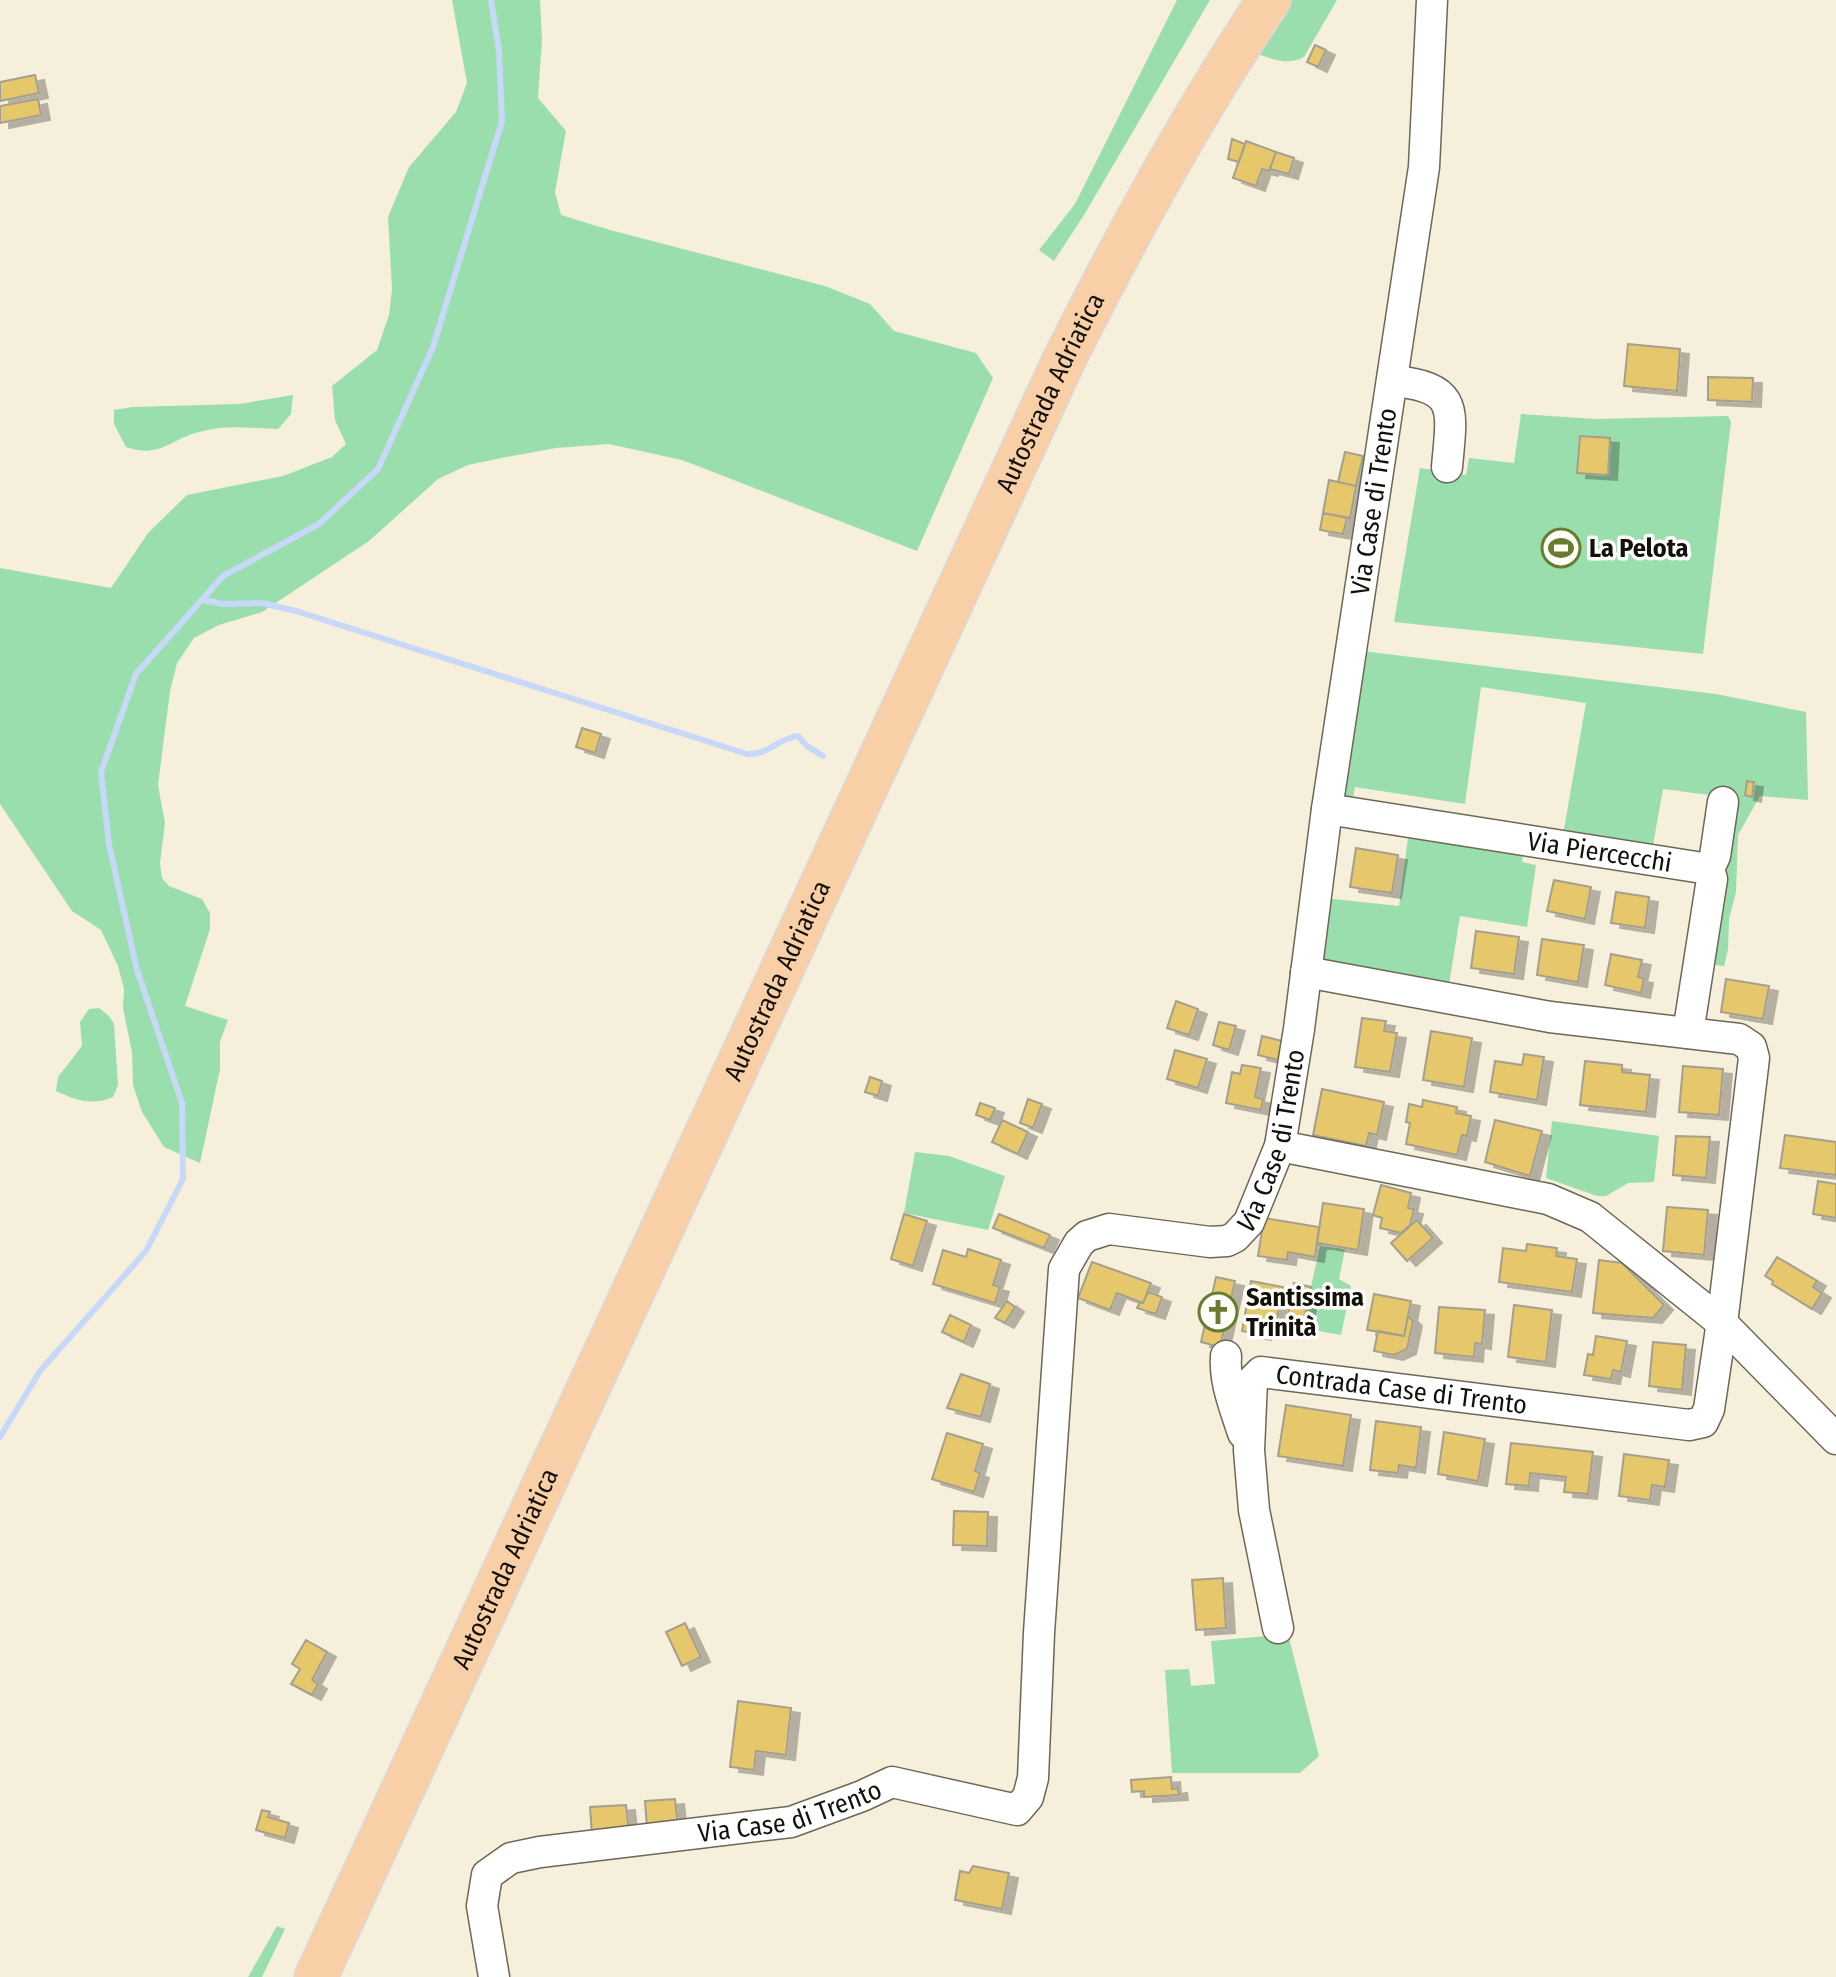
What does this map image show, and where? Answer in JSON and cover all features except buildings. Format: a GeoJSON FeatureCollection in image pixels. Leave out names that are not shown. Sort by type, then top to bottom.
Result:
{"type":"FeatureCollection","features":[{"type":"Feature","properties":{"kind":"highway","name":"Autostrada Adriatica"},"geometry":{"type":"LineString","coordinates":[[286,1977],[1043,341],[1146,145],[1235,0]]}},
{"type":"Feature","properties":{"kind":"highway","name":"Autostrada Adriatica"},"geometry":{"type":"LineString","coordinates":[[316,1977],[1064,360],[1187,130],[1269,0]]}},
{"type":"Feature","properties":{"kind":"street","name":"Via Case di Trento"},"geometry":{"type":"LineString","coordinates":[[494,1977],[482,1906],[487,1875],[511,1858],[791,1822],[892,1782],[1017,1810],[1028,1797],[1033,1778],[1039,1633],[1064,1269],[1079,1243],[1087,1236],[1109,1229],[1210,1242],[1235,1237],[1249,1222],[1280,1146],[1327,809],[1424,167],[1432,0]]}},
{"type":"Feature","properties":{"kind":"street"},"geometry":{"type":"LineString","coordinates":[[1393,381],[1420,384],[1437,390],[1444,400],[1451,413],[1447,467]]}},
{"type":"Feature","properties":{"kind":"street"},"geometry":{"type":"LineString","coordinates":[[1709,869],[1715,856],[1723,802]]}},
{"type":"Feature","properties":{"kind":"street","name":"Via Piercecchi"},"geometry":{"type":"LineString","coordinates":[[1327,809],[1709,869],[1712,879],[1688,1033]]}},
{"type":"Feature","properties":{"kind":"street"},"geometry":{"type":"LineString","coordinates":[[1306,972],[1550,1017],[1739,1039],[1751,1047],[1754,1058],[1722,1323]]}},
{"type":"Feature","properties":{"kind":"street"},"geometry":{"type":"LineString","coordinates":[[1280,1146],[1548,1199],[1590,1217],[1722,1323],[1836,1439]]}},
{"type":"Feature","properties":{"kind":"street","name":"Contrada Case di Trento"},"geometry":{"type":"LineString","coordinates":[[1278,1628],[1254,1510],[1249,1450],[1252,1381],[1261,1372],[1689,1425],[1703,1422],[1709,1409],[1722,1323]]}},
{"type":"Feature","properties":{"kind":"street"},"geometry":{"type":"LineString","coordinates":[[1226,1356],[1230,1393],[1249,1450]]}},
{"type":"Feature","properties":{"kind":"green space"},"geometry":{"type":"Polygon","coordinates":[[[452,0],[540,0],[542,40],[538,98],[566,131],[555,192],[561,215],[825,286],[870,304],[894,331],[976,353],[993,378],[917,551],[682,460],[609,444],[556,448],[468,465],[438,479],[369,541],[262,612],[219,625],[194,638],[177,663],[170,691],[158,785],[165,823],[160,863],[162,878],[169,886],[202,899],[210,913],[210,929],[185,1006],[228,1020],[220,1042],[220,1069],[200,1163],[164,1147],[142,1112],[133,1085],[132,1052],[123,1008],[124,989],[118,966],[101,930],[72,911],[0,804],[0,568],[111,588],[148,533],[187,495],[283,476],[332,457],[346,444],[335,420],[332,386],[377,350],[389,315],[392,289],[388,217],[409,167],[456,112],[467,83],[452,0]]]}},
{"type":"Feature","properties":{"kind":"green space"},"geometry":{"type":"Polygon","coordinates":[[[1177,0],[1210,0],[1054,261],[1039,250],[1075,204],[1177,0]]]}},
{"type":"Feature","properties":{"kind":"green space"},"geometry":{"type":"Polygon","coordinates":[[[1292,0],[1337,0],[1304,57],[1287,61],[1258,54],[1292,0]]]}},
{"type":"Feature","properties":{"kind":"green space"},"geometry":{"type":"Polygon","coordinates":[[[293,395],[291,414],[278,429],[212,429],[149,451],[126,447],[114,424],[114,410],[240,404],[293,395]]]}},
{"type":"Feature","properties":{"kind":"green space","name":"La Pelota"},"geometry":{"type":"Polygon","coordinates":[[[1521,414],[1595,419],[1728,416],[1731,422],[1703,654],[1394,622],[1420,468],[1466,475],[1469,458],[1514,463],[1521,414]]]}},
{"type":"Feature","properties":{"kind":"green space"},"geometry":{"type":"Polygon","coordinates":[[[1362,651],[1716,694],[1806,712],[1808,800],[1760,796],[1738,835],[1736,892],[1729,919],[1724,966],[1708,964],[1733,798],[1663,789],[1653,845],[1563,835],[1586,703],[1481,687],[1465,804],[1355,787],[1352,802],[1335,801],[1362,651]]]}},
{"type":"Feature","properties":{"kind":"green space"},"geometry":{"type":"Polygon","coordinates":[[[1408,838],[1523,855],[1522,862],[1536,865],[1527,927],[1460,916],[1448,991],[1316,969],[1324,898],[1399,906],[1408,838]]]}},
{"type":"Feature","properties":{"kind":"green space"},"geometry":{"type":"Polygon","coordinates":[[[99,1008],[114,1024],[118,1085],[113,1097],[84,1101],[56,1091],[58,1077],[82,1046],[80,1022],[89,1009],[99,1008]]]}},
{"type":"Feature","properties":{"kind":"green space"},"geometry":{"type":"Polygon","coordinates":[[[1552,1121],[1659,1136],[1654,1182],[1628,1183],[1606,1196],[1597,1196],[1546,1178],[1552,1121]]]}},
{"type":"Feature","properties":{"kind":"green space"},"geometry":{"type":"Polygon","coordinates":[[[915,1152],[949,1156],[1005,1176],[988,1230],[904,1213],[915,1152]]]}},
{"type":"Feature","properties":{"kind":"green space"},"geometry":{"type":"Polygon","coordinates":[[[1320,1246],[1345,1249],[1339,1279],[1351,1286],[1341,1335],[1302,1328],[1320,1246]]]}},
{"type":"Feature","properties":{"kind":"green space"},"geometry":{"type":"Polygon","coordinates":[[[1288,1634],[1319,1756],[1300,1773],[1172,1773],[1165,1670],[1189,1669],[1191,1686],[1215,1684],[1211,1641],[1288,1634]]]}},
{"type":"Feature","properties":{"kind":"green space"},"geometry":{"type":"Polygon","coordinates":[[[277,1926],[285,1929],[262,1977],[248,1977],[277,1926]]]}},
{"type":"Feature","properties":{"kind":"waterway"},"geometry":{"type":"LineString","coordinates":[[0,1437],[40,1371],[146,1251],[183,1179],[182,1103],[137,970],[109,844],[101,772],[136,674],[223,576],[319,524],[378,469],[433,347],[502,121],[499,51],[491,0]]}},
{"type":"Feature","properties":{"kind":"waterway"},"geometry":{"type":"LineString","coordinates":[[202,600],[224,604],[262,603],[296,611],[747,754],[761,752],[791,737],[798,736],[805,744]]}},
{"type":"Feature","properties":{"kind":"waterway"},"geometry":{"type":"LineString","coordinates":[[807,746],[823,756]]}},
{"type":"Feature","properties":{"kind":"place","name":"La Pelota"},"geometry":{"type":"Point","coordinates":[1561,548]}},
{"type":"Feature","properties":{"kind":"place","name":"Santissima Trinità"},"geometry":{"type":"Point","coordinates":[1218,1312]}}]}
